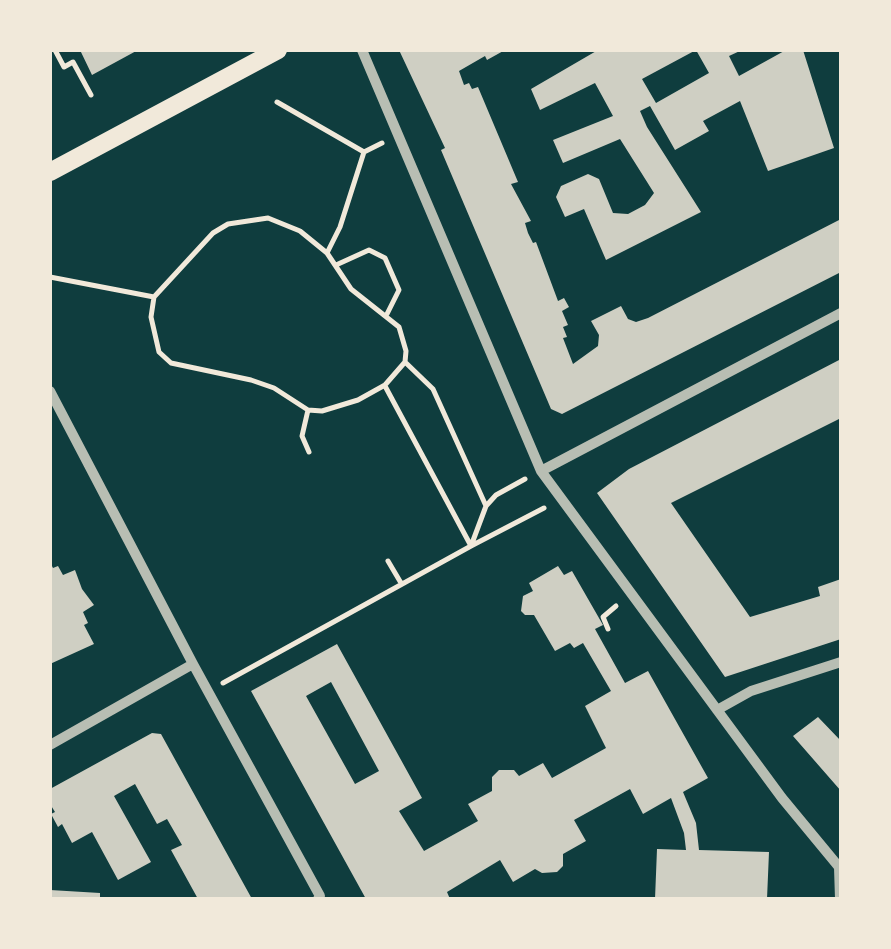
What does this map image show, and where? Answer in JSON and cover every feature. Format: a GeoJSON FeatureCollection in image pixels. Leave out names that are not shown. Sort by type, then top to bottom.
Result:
{"type":"FeatureCollection","features":[{"type":"Feature","properties":{"kind":"main road"},"geometry":{"type":"LineString","coordinates":[[50,172],[278,50]]}},
{"type":"Feature","properties":{"kind":"street"},"geometry":{"type":"LineString","coordinates":[[362,50],[541,471],[782,798],[839,867],[840,899]]}},
{"type":"Feature","properties":{"kind":"street"},"geometry":{"type":"LineString","coordinates":[[541,471],[841,313]]}},
{"type":"Feature","properties":{"kind":"street"},"geometry":{"type":"LineString","coordinates":[[50,391],[320,898]]}},
{"type":"Feature","properties":{"kind":"street"},"geometry":{"type":"LineString","coordinates":[[717,710],[751,691],[841,662]]}},
{"type":"Feature","properties":{"kind":"street"},"geometry":{"type":"LineString","coordinates":[[50,745],[193,664]]}},
{"type":"Feature","properties":{"kind":"path"},"geometry":{"type":"LineString","coordinates":[[56,50],[64,67],[73,62]]}},
{"type":"Feature","properties":{"kind":"path"},"geometry":{"type":"LineString","coordinates":[[68,54],[91,95]]}},
{"type":"Feature","properties":{"kind":"path"},"geometry":{"type":"LineString","coordinates":[[277,102],[364,152]]}},
{"type":"Feature","properties":{"kind":"path"},"geometry":{"type":"LineString","coordinates":[[327,253],[340,227],[364,152],[399,136]]}},
{"type":"Feature","properties":{"kind":"path"},"geometry":{"type":"LineString","coordinates":[[268,218],[300,231],[327,253],[351,289],[387,314],[404,338],[405,362],[385,385],[347,404],[322,411],[308,410],[274,388],[170,363],[159,352],[150,317],[154,297],[198,245],[228,224],[268,218]]}},
{"type":"Feature","properties":{"kind":"path"},"geometry":{"type":"LineString","coordinates":[[335,266],[369,250],[385,258],[399,290],[387,314]]}},
{"type":"Feature","properties":{"kind":"path"},"geometry":{"type":"LineString","coordinates":[[50,277],[154,297]]}},
{"type":"Feature","properties":{"kind":"path"},"geometry":{"type":"LineString","coordinates":[[405,362],[434,389],[486,506]]}},
{"type":"Feature","properties":{"kind":"path"},"geometry":{"type":"LineString","coordinates":[[385,385],[471,546]]}},
{"type":"Feature","properties":{"kind":"path"},"geometry":{"type":"LineString","coordinates":[[308,410],[302,436],[309,452]]}},
{"type":"Feature","properties":{"kind":"path"},"geometry":{"type":"LineString","coordinates":[[471,546],[486,506],[496,495],[541,471]]}},
{"type":"Feature","properties":{"kind":"path"},"geometry":{"type":"LineString","coordinates":[[209,692],[560,500]]}},
{"type":"Feature","properties":{"kind":"path"},"geometry":{"type":"LineString","coordinates":[[388,561],[401,584]]}},
{"type":"Feature","properties":{"kind":"path"},"geometry":{"type":"LineString","coordinates":[[608,629],[602,617],[630,594]]}},
{"type":"Feature","properties":{"kind":"building"},"geometry":{"type":"Polygon","coordinates":[[[80,50],[138,50],[92,75],[80,50]]]}},
{"type":"Feature","properties":{"kind":"building"},"geometry":{"type":"Polygon","coordinates":[[[399,50],[505,50],[459,71],[464,85],[478,87],[518,182],[511,184],[531,221],[525,223],[528,233],[536,242],[558,301],[564,298],[569,307],[562,311],[568,325],[563,327],[567,337],[563,338],[573,364],[598,346],[599,335],[591,321],[621,306],[628,319],[636,322],[648,318],[841,219],[841,272],[562,414],[551,409],[441,150],[445,148],[399,50]]]}},
{"type":"Feature","properties":{"kind":"building"},"geometry":{"type":"Polygon","coordinates":[[[598,50],[696,50],[742,50],[729,56],[739,76],[786,50],[803,50],[834,148],[768,171],[740,101],[703,121],[709,131],[675,150],[650,106],[640,111],[647,127],[701,212],[606,260],[584,209],[565,217],[556,197],[561,186],[588,174],[599,179],[613,213],[628,214],[645,205],[654,193],[620,139],[563,163],[553,140],[613,116],[595,83],[540,110],[531,89],[598,50]],[[696,50],[642,79],[656,103],[709,73],[696,50]]]}},
{"type":"Feature","properties":{"kind":"building"},"geometry":{"type":"Polygon","coordinates":[[[841,359],[841,418],[671,503],[750,617],[820,596],[818,587],[841,579],[841,639],[725,677],[597,493],[629,469],[841,359]]]}},
{"type":"Feature","properties":{"kind":"building"},"geometry":{"type":"Polygon","coordinates":[[[50,562],[63,575],[75,570],[94,605],[83,612],[88,623],[84,625],[94,644],[50,664],[50,562]]]}},
{"type":"Feature","properties":{"kind":"building"},"geometry":{"type":"Polygon","coordinates":[[[558,566],[564,575],[572,571],[603,625],[595,629],[625,683],[648,671],[708,778],[683,792],[696,823],[699,850],[769,852],[767,899],[655,899],[657,849],[686,850],[684,833],[671,798],[643,814],[630,789],[574,820],[586,841],[563,854],[563,866],[557,872],[542,873],[535,869],[513,882],[500,860],[447,892],[450,899],[366,899],[251,691],[337,644],[422,798],[399,811],[424,851],[478,821],[468,804],[492,791],[492,777],[499,770],[514,770],[519,776],[543,763],[552,778],[606,748],[585,706],[611,691],[583,643],[574,648],[570,643],[555,651],[534,615],[521,611],[523,596],[533,591],[529,583],[558,566]],[[331,682],[306,696],[355,784],[379,771],[331,682]]]}},
{"type":"Feature","properties":{"kind":"building"},"geometry":{"type":"Polygon","coordinates":[[[818,717],[841,741],[841,791],[793,736],[818,717]]]}},
{"type":"Feature","properties":{"kind":"building"},"geometry":{"type":"Polygon","coordinates":[[[152,733],[161,734],[252,899],[198,899],[171,850],[182,845],[167,819],[157,824],[135,784],[114,796],[151,862],[118,880],[92,832],[72,843],[62,824],[58,827],[51,814],[55,812],[50,804],[50,789],[152,733]]]}},
{"type":"Feature","properties":{"kind":"building"},"geometry":{"type":"Polygon","coordinates":[[[50,890],[100,893],[100,899],[50,899],[50,890]]]}}]}
